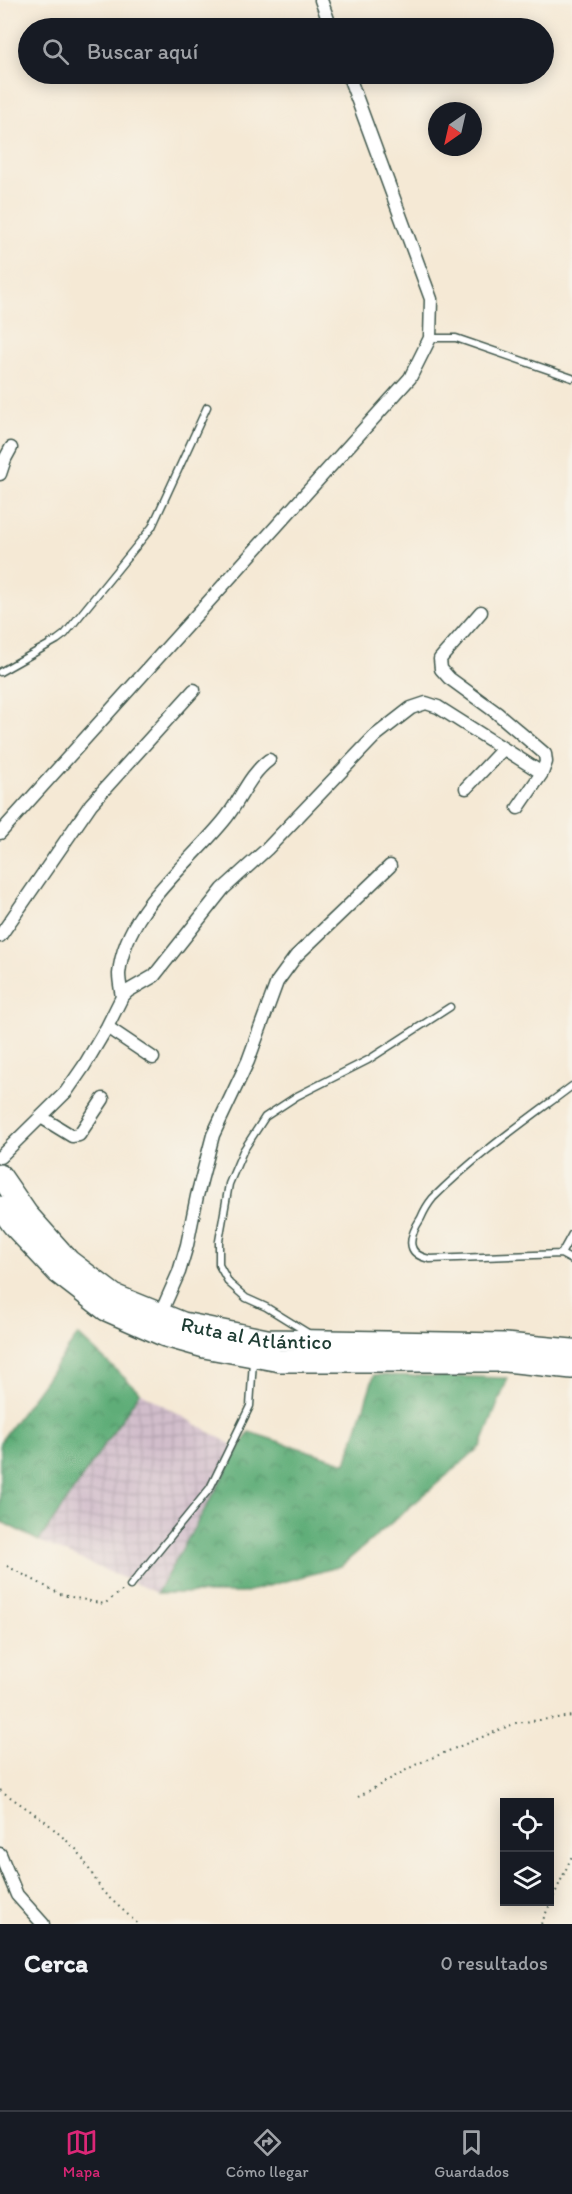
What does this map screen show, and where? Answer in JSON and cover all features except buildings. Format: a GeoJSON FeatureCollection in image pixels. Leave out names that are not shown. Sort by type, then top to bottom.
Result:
{"type":"FeatureCollection","features":[{"type":"Feature","properties":{"kind":"highway","name":"Ruta al Atlántico"},"geometry":{"type":"LineString","coordinates":[[0,1175],[27,1214],[69,1262],[114,1295],[183,1323],[267,1340],[505,1344],[572,1350]]}},
{"type":"Feature","properties":{"kind":"highway","name":"Ruta al Atlántico"},"geometry":{"type":"LineString","coordinates":[[0,1207],[13,1225],[58,1273],[106,1310],[165,1336],[204,1347],[280,1361],[506,1361],[572,1368]]}},
{"type":"Feature","properties":{"kind":"street"},"geometry":{"type":"LineString","coordinates":[[321,0],[328,18]]}},
{"type":"Feature","properties":{"kind":"street"},"geometry":{"type":"LineString","coordinates":[[0,833],[410,378],[430,338],[431,299],[352,84]]}},
{"type":"Feature","properties":{"kind":"street"},"geometry":{"type":"LineString","coordinates":[[0,474],[12,448]]}},
{"type":"Feature","properties":{"kind":"street"},"geometry":{"type":"LineString","coordinates":[[481,612],[440,659],[441,669],[449,678],[497,712],[545,754],[546,762],[542,773],[518,808]]}},
{"type":"Feature","properties":{"kind":"street"},"geometry":{"type":"LineString","coordinates":[[0,936],[91,804],[194,690]]}},
{"type":"Feature","properties":{"kind":"street"},"geometry":{"type":"LineString","coordinates":[[0,1157],[66,1092],[107,1027],[122,997],[154,976],[223,889],[267,849],[366,744],[411,708],[426,703],[438,707],[542,773]]}},
{"type":"Feature","properties":{"kind":"street"},"geometry":{"type":"LineString","coordinates":[[466,788],[503,749]]}},
{"type":"Feature","properties":{"kind":"street"},"geometry":{"type":"LineString","coordinates":[[122,997],[119,975],[124,952],[144,909],[154,895],[228,816],[239,795],[260,766],[268,760]]}},
{"type":"Feature","properties":{"kind":"street"},"geometry":{"type":"LineString","coordinates":[[160,1315],[188,1245],[191,1222],[213,1135],[248,1061],[277,982],[297,956],[390,866]]}},
{"type":"Feature","properties":{"kind":"street"},"geometry":{"type":"LineString","coordinates":[[107,1027],[153,1058]]}},
{"type":"Feature","properties":{"kind":"street"},"geometry":{"type":"LineString","coordinates":[[41,1117],[72,1136],[79,1135],[103,1099]]}},
{"type":"Feature","properties":{"kind":"street"},"geometry":{"type":"LineString","coordinates":[[0,1854],[17,1895],[43,1924]]}},
{"type":"Feature","properties":{"kind":"lane"},"geometry":{"type":"LineString","coordinates":[[430,338],[456,338],[572,378]]}},
{"type":"Feature","properties":{"kind":"lane"},"geometry":{"type":"LineString","coordinates":[[0,672],[65,634],[112,578],[152,526],[207,407]]}},
{"type":"Feature","properties":{"kind":"lane"},"geometry":{"type":"LineString","coordinates":[[321,1342],[246,1298],[229,1283],[219,1265],[219,1241],[229,1184],[243,1151],[265,1117],[297,1096],[368,1060],[450,1007]]}},
{"type":"Feature","properties":{"kind":"lane"},"geometry":{"type":"LineString","coordinates":[[572,1086],[478,1156],[431,1200],[411,1235],[413,1251],[420,1257],[430,1259],[561,1254],[572,1260]]}},
{"type":"Feature","properties":{"kind":"lane"},"geometry":{"type":"LineString","coordinates":[[561,1254],[572,1234]]}},
{"type":"Feature","properties":{"kind":"lane"},"geometry":{"type":"LineString","coordinates":[[130,1586],[210,1488],[250,1406],[254,1356]]}},
{"type":"Feature","properties":{"kind":"path"},"geometry":{"type":"LineString","coordinates":[[7,1566],[62,1595],[104,1604],[130,1586]]}},
{"type":"Feature","properties":{"kind":"path"},"geometry":{"type":"LineString","coordinates":[[358,1797],[417,1764],[516,1724],[572,1716]]}},
{"type":"Feature","properties":{"kind":"path"},"geometry":{"type":"LineString","coordinates":[[0,1790],[45,1821],[78,1851],[104,1892],[138,1924]]}},
{"type":"Feature","properties":{"kind":"path"},"geometry":{"type":"LineString","coordinates":[[541,1924],[572,1856]]}},
{"type":"Feature","properties":{"kind":"shaded area"},"geometry":{"type":"Polygon","coordinates":[[[140,1392],[239,1449],[157,1593],[39,1541],[140,1392]]]}},
{"type":"Feature","properties":{"kind":"green space"},"geometry":{"type":"Polygon","coordinates":[[[78,1335],[140,1392],[39,1541],[0,1521],[0,1442],[78,1335]]]}},
{"type":"Feature","properties":{"kind":"green space"},"geometry":{"type":"Polygon","coordinates":[[[374,1375],[508,1378],[481,1446],[341,1566],[243,1593],[157,1593],[249,1432],[346,1463],[374,1375]]]}}]}
